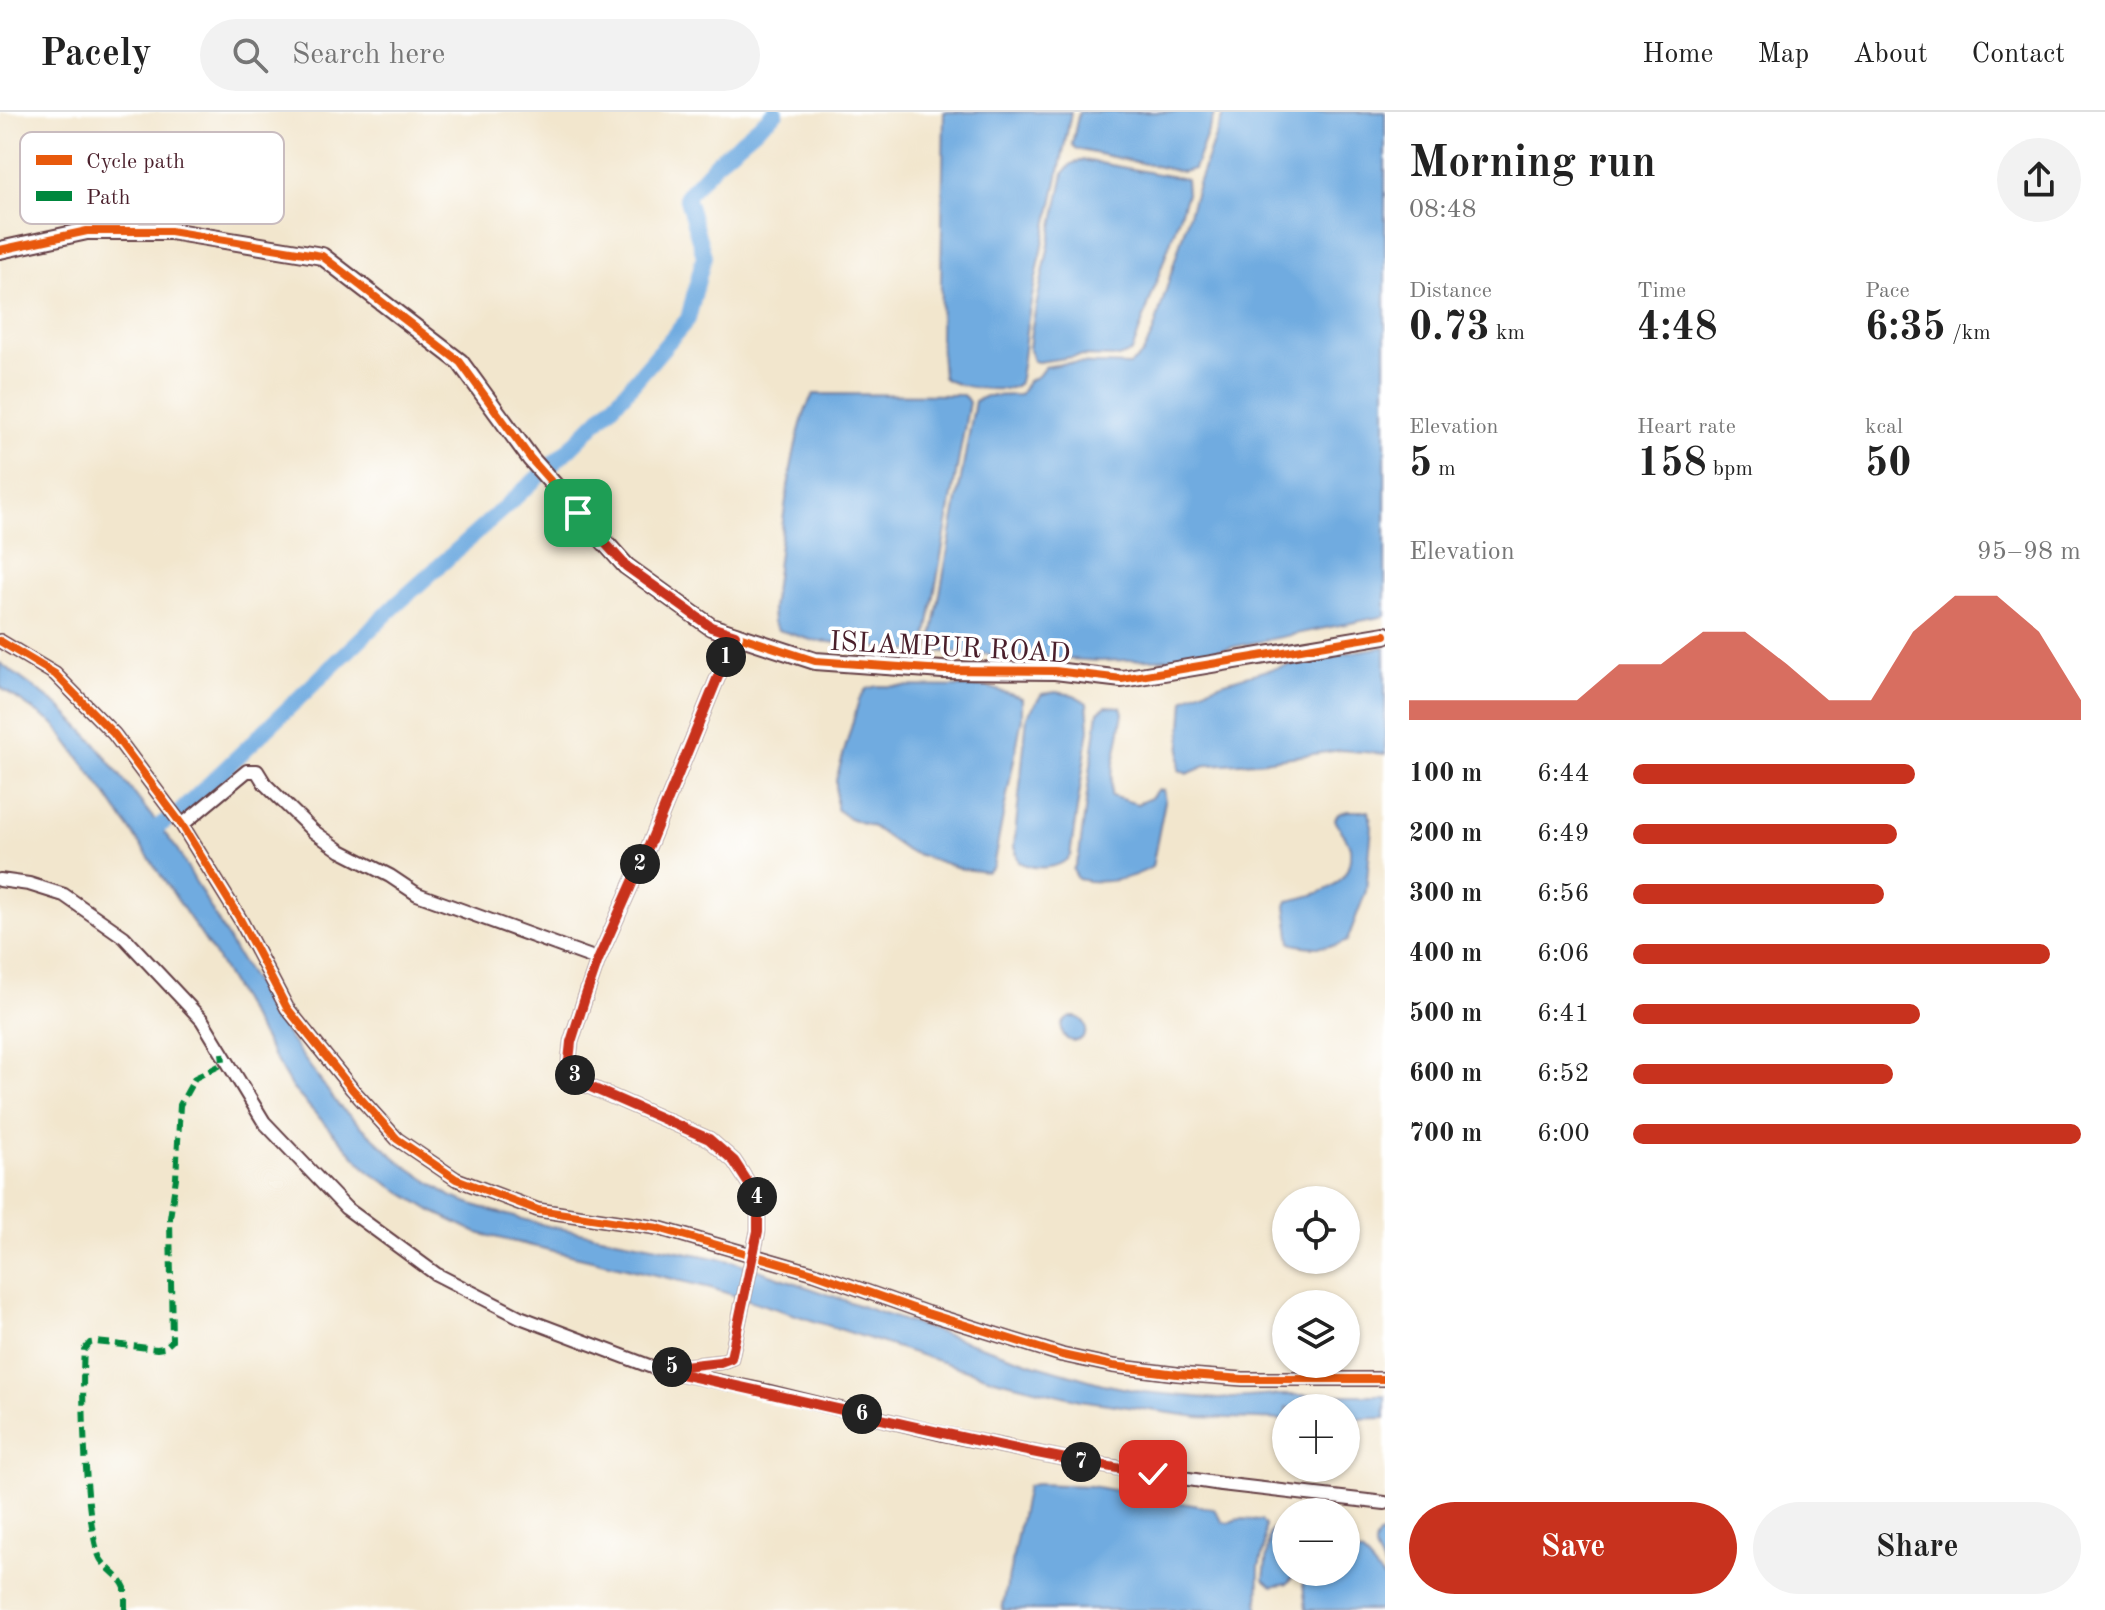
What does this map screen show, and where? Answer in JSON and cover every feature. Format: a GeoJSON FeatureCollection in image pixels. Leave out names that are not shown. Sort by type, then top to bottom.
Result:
{"type":"FeatureCollection","features":[{"type":"Feature","properties":{"kind":"street","name":"ISLAMPUR ROAD"},"geometry":{"type":"LineString","coordinates":[[0,250],[87,231],[170,231],[322,256],[460,362],[531,459],[626,566],[711,627],[815,661],[943,670],[1055,671],[1122,679],[1385,635]]}},
{"type":"Feature","properties":{"kind":"street"},"geometry":{"type":"LineString","coordinates":[[657,1369],[731,1358],[759,1223],[758,1198],[734,1161],[709,1139],[588,1086],[573,1072],[569,1061],[571,1042],[598,960],[651,841],[735,635]]}},
{"type":"Feature","properties":{"kind":"street"},"geometry":{"type":"LineString","coordinates":[[0,641],[55,674],[114,734],[182,825],[240,919],[287,1008],[397,1139],[456,1179],[538,1210],[658,1228],[814,1273],[927,1313],[1062,1355],[1113,1366],[1243,1379],[1385,1379]]}},
{"type":"Feature","properties":{"kind":"street"},"geometry":{"type":"LineString","coordinates":[[182,825],[247,771],[257,771],[265,784],[313,831],[341,851],[417,894],[591,957]]}},
{"type":"Feature","properties":{"kind":"street"},"geometry":{"type":"LineString","coordinates":[[0,880],[29,884],[64,895],[124,937],[202,1020],[264,1122],[346,1208],[436,1274],[520,1317],[657,1369],[1086,1463],[1221,1484],[1385,1503]]}},
{"type":"Feature","properties":{"kind":"water"},"geometry":{"type":"Polygon","coordinates":[[[944,112],[1071,112],[1032,296],[1019,381],[1013,387],[980,388],[957,384],[943,377],[940,337],[944,112]]]}},
{"type":"Feature","properties":{"kind":"water"},"geometry":{"type":"Polygon","coordinates":[[[1079,112],[1215,112],[1194,169],[1183,172],[1076,149],[1072,144],[1079,112]]]}},
{"type":"Feature","properties":{"kind":"water"},"geometry":{"type":"Polygon","coordinates":[[[1224,112],[1385,112],[1385,616],[1178,658],[1100,661],[935,651],[932,638],[975,401],[986,396],[1020,395],[1028,381],[1038,376],[1045,367],[1067,363],[1130,365],[1142,355],[1153,333],[1199,181],[1224,112]]]}},
{"type":"Feature","properties":{"kind":"water"},"geometry":{"type":"Polygon","coordinates":[[[1083,160],[1186,179],[1187,194],[1132,352],[1118,357],[1079,356],[1033,361],[1029,349],[1031,331],[1064,173],[1071,164],[1083,160]]]}},
{"type":"Feature","properties":{"kind":"water"},"geometry":{"type":"Polygon","coordinates":[[[814,394],[963,395],[969,402],[926,640],[924,650],[920,652],[811,640],[778,630],[773,622],[772,609],[792,463],[806,409],[814,394]]]}},
{"type":"Feature","properties":{"kind":"water"},"geometry":{"type":"Polygon","coordinates":[[[1385,647],[1385,754],[1341,750],[1208,765],[1187,774],[1179,770],[1184,700],[1249,675],[1385,647]]]}},
{"type":"Feature","properties":{"kind":"water"},"geometry":{"type":"Polygon","coordinates":[[[0,663],[59,706],[95,743],[177,849],[289,1038],[339,1106],[400,1162],[452,1197],[548,1226],[736,1262],[1037,1365],[1103,1384],[1143,1392],[1218,1399],[1272,1395],[1272,1420],[1198,1417],[1080,1400],[998,1380],[711,1288],[477,1233],[430,1210],[369,1172],[292,1088],[214,954],[104,791],[54,724],[0,687],[0,663]]]}},
{"type":"Feature","properties":{"kind":"water"},"geometry":{"type":"Polygon","coordinates":[[[877,686],[988,687],[1022,698],[1022,718],[993,867],[987,872],[962,869],[907,851],[873,827],[836,809],[836,780],[859,700],[866,689],[877,686]]]}},
{"type":"Feature","properties":{"kind":"water"},"geometry":{"type":"Polygon","coordinates":[[[1056,692],[1074,695],[1087,703],[1089,729],[1070,856],[1060,864],[1039,867],[1019,862],[1014,847],[1027,716],[1042,694],[1056,692]]]}},
{"type":"Feature","properties":{"kind":"water"},"geometry":{"type":"Polygon","coordinates":[[[1106,706],[1121,707],[1123,713],[1111,796],[1137,804],[1151,798],[1157,790],[1163,790],[1165,801],[1152,867],[1116,880],[1087,881],[1078,879],[1073,870],[1079,856],[1098,712],[1106,706]]]}},
{"type":"Feature","properties":{"kind":"water"},"geometry":{"type":"Polygon","coordinates":[[[1369,811],[1372,827],[1366,891],[1347,941],[1319,947],[1291,943],[1288,901],[1322,892],[1340,880],[1346,871],[1350,848],[1335,819],[1338,814],[1369,811]]]}},
{"type":"Feature","properties":{"kind":"water"},"geometry":{"type":"Polygon","coordinates":[[[1074,1017],[1083,1020],[1086,1029],[1083,1038],[1074,1041],[1065,1038],[1062,1029],[1065,1020],[1074,1017]]]}},
{"type":"Feature","properties":{"kind":"water"},"geometry":{"type":"Polygon","coordinates":[[[1360,1395],[1385,1395],[1385,1418],[1360,1419],[1360,1395]]]}},
{"type":"Feature","properties":{"kind":"water"},"geometry":{"type":"Polygon","coordinates":[[[1027,1486],[1091,1486],[1214,1509],[1223,1522],[1229,1523],[1237,1519],[1261,1520],[1265,1525],[1259,1567],[1258,1610],[1002,1610],[1027,1486]]]}},
{"type":"Feature","properties":{"kind":"water"},"geometry":{"type":"Polygon","coordinates":[[[1272,1530],[1272,1586],[1264,1579],[1272,1530]]]}},
{"type":"Feature","properties":{"kind":"water"},"geometry":{"type":"Polygon","coordinates":[[[1385,1533],[1385,1568],[1375,1548],[1379,1535],[1385,1533]]]}},
{"type":"Feature","properties":{"kind":"water"},"geometry":{"type":"Polygon","coordinates":[[[1360,1553],[1385,1580],[1385,1610],[1306,1610],[1303,1586],[1360,1586],[1360,1553]]]}},
{"type":"Feature","properties":{"kind":"waterway"},"geometry":{"type":"LineString","coordinates":[[181,811],[397,604],[566,452],[622,396],[688,319],[704,256],[686,196],[718,161],[776,112]]}},
{"type":"Feature","properties":{"kind":"waterway"},"geometry":{"type":"LineString","coordinates":[[153,830],[169,819]]}},
{"type":"Feature","properties":{"kind":"marked path"},"geometry":{"type":"LineString","coordinates":[[125,1610],[125,1588],[101,1560],[91,1521],[84,1425],[84,1350],[90,1343],[96,1342],[157,1349],[164,1348],[172,1341],[170,1218],[176,1178],[180,1105],[195,1078],[219,1066],[223,1061],[222,1053]]}},
{"type":"Feature","properties":{"kind":"cycle path"},"geometry":{"type":"LineString","coordinates":[[0,250],[87,231],[170,231],[322,256],[460,362],[531,459],[626,566],[711,627],[815,661],[943,670],[1055,671],[1122,679],[1385,635]]}},
{"type":"Feature","properties":{"kind":"cycle path"},"geometry":{"type":"LineString","coordinates":[[0,641],[55,674],[114,734],[182,825],[240,919],[287,1008],[397,1139],[456,1179],[538,1210],[658,1228],[814,1273],[927,1313],[1062,1355],[1113,1366],[1243,1379],[1385,1379]]}},
{"type":"Feature","properties":{"kind":"route"},"geometry":{"type":"LineString","coordinates":[[578,513],[626,566],[711,627],[735,635],[651,841],[598,960],[571,1042],[569,1061],[578,1078],[588,1086],[709,1139],[734,1161],[758,1198],[758,1231],[731,1358],[657,1369],[766,1391],[943,1434],[1153,1474]]}}]}
